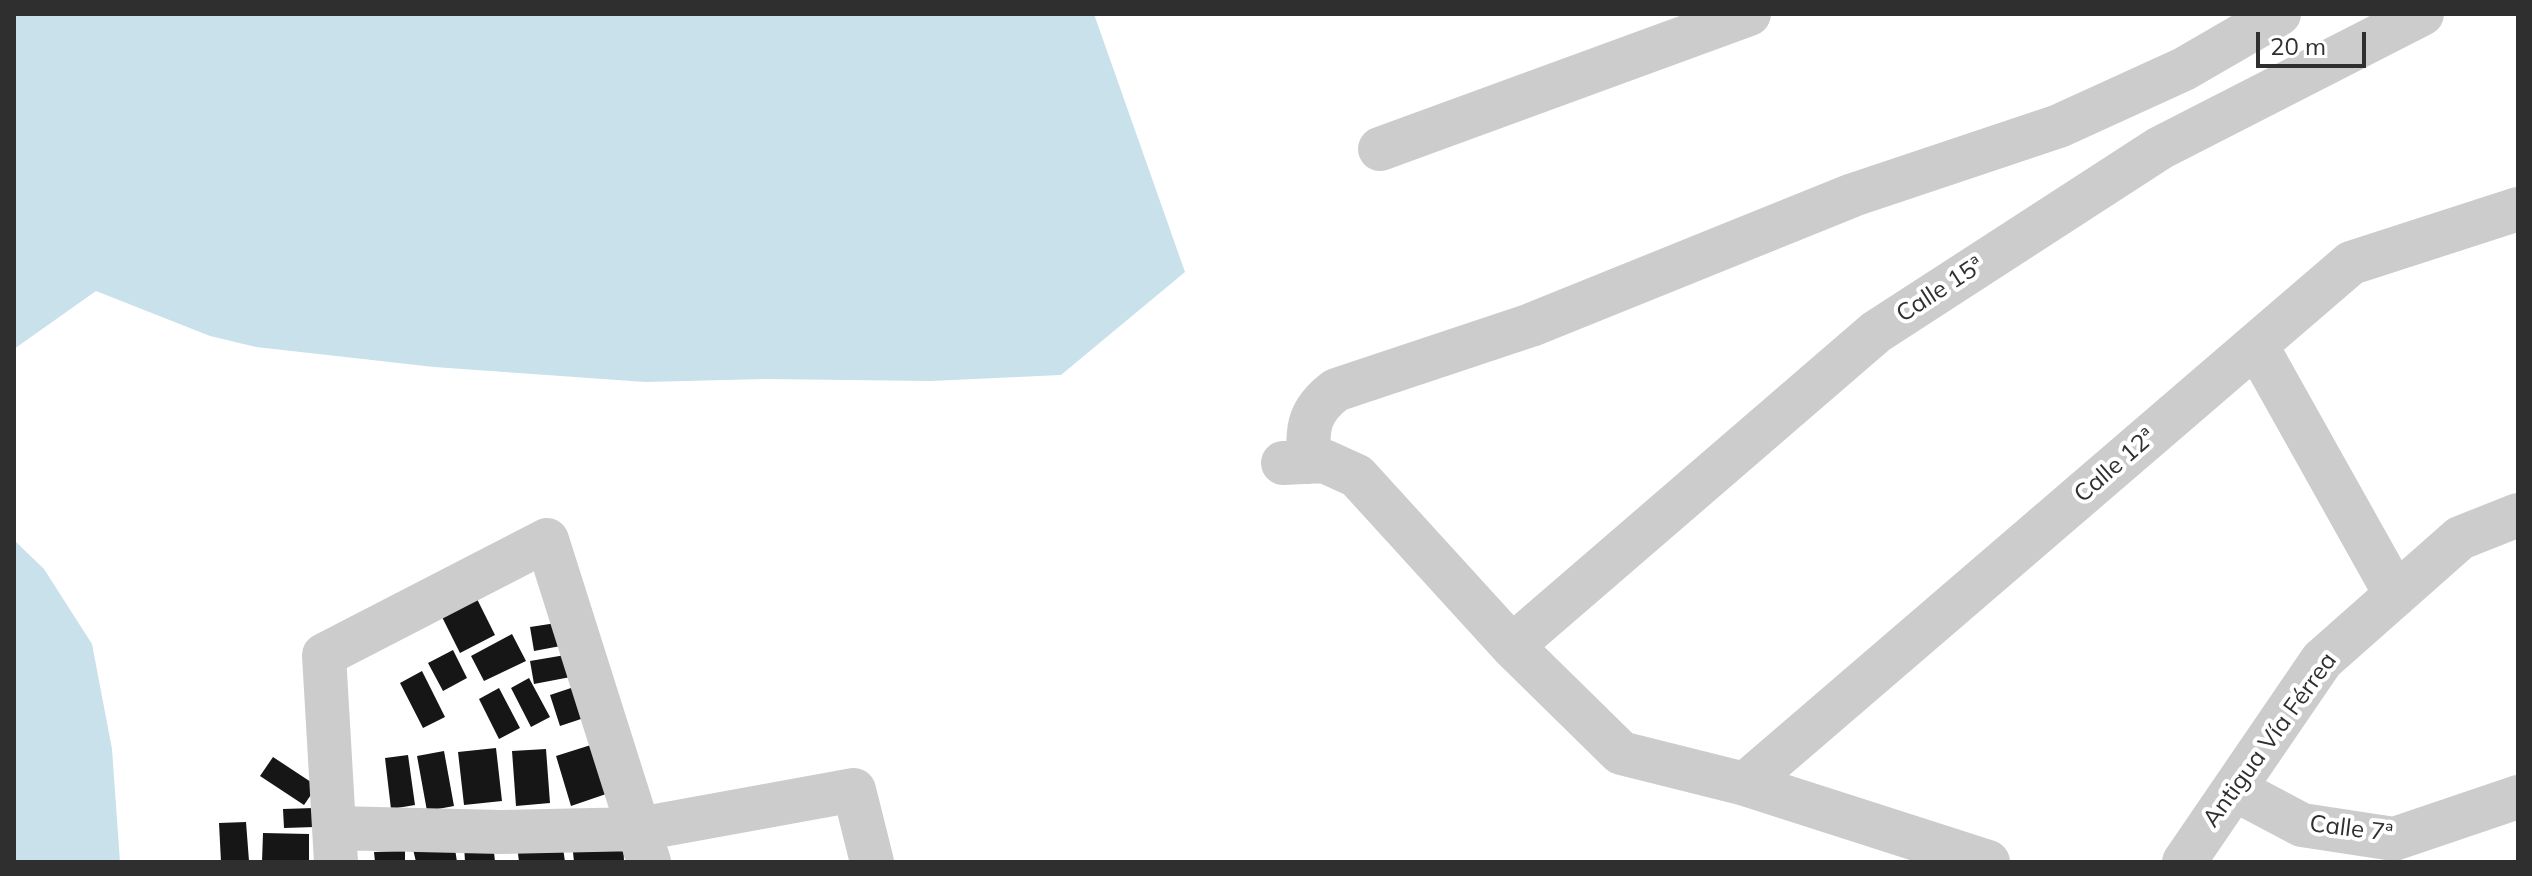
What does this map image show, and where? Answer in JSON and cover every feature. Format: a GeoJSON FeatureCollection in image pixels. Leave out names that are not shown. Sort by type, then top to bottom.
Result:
{"type":"FeatureCollection","features":[{"type":"Feature","properties":{"kind":"street"},"geometry":{"type":"LineString","coordinates":[[1380,149],[1749,14]]}},
{"type":"Feature","properties":{"kind":"street"},"geometry":{"type":"LineString","coordinates":[[1988,862],[1745,784],[1621,753],[1512,646],[1357,476],[1324,461],[1295,462],[1318,404],[1336,390],[1531,325],[1853,195],[2059,126],[2184,69],[2279,14]]}},
{"type":"Feature","properties":{"kind":"street","name":"Calle 15ª"},"geometry":{"type":"LineString","coordinates":[[1512,646],[1876,332],[2160,148],[2422,14]]}},
{"type":"Feature","properties":{"kind":"street","name":"Calle 12ª"},"geometry":{"type":"LineString","coordinates":[[1745,784],[2351,263],[2518,209]]}},
{"type":"Feature","properties":{"kind":"street"},"geometry":{"type":"LineString","coordinates":[[2256,345],[2396,595]]}},
{"type":"Feature","properties":{"kind":"street","name":"Antigua Vía Férrea"},"geometry":{"type":"LineString","coordinates":[[2184,862],[2322,660],[2460,538],[2518,515]]}},
{"type":"Feature","properties":{"kind":"street"},"geometry":{"type":"LineString","coordinates":[[644,846],[547,540],[324,655],[335,845],[501,832],[644,846],[854,790],[872,862]]}},
{"type":"Feature","properties":{"kind":"street","name":"Calle 7ª"},"geometry":{"type":"LineString","coordinates":[[2234,789],[2302,825],[2394,839],[2518,797]]}},
{"type":"Feature","properties":{"kind":"water"},"geometry":{"type":"Polygon","coordinates":[[[14,14],[1094,14],[1185,272],[1061,375],[931,381],[765,379],[645,382],[434,367],[256,347],[210,336],[96,291],[14,349],[14,14]]]}},
{"type":"Feature","properties":{"kind":"water"},"geometry":{"type":"Polygon","coordinates":[[[14,540],[44,569],[92,644],[112,749],[120,862],[14,862],[14,540]]]}},
{"type":"Feature","properties":{"kind":"building"},"geometry":{"type":"Polygon","coordinates":[[[477,599],[495,635],[460,653],[442,617],[477,599]]]}},
{"type":"Feature","properties":{"kind":"building"},"geometry":{"type":"Polygon","coordinates":[[[563,622],[566,645],[534,651],[530,627],[563,622]]]}},
{"type":"Feature","properties":{"kind":"building"},"geometry":{"type":"Polygon","coordinates":[[[512,634],[526,661],[484,681],[471,656],[512,634]]]}},
{"type":"Feature","properties":{"kind":"building"},"geometry":{"type":"Polygon","coordinates":[[[453,650],[467,678],[443,691],[428,663],[453,650]]]}},
{"type":"Feature","properties":{"kind":"building"},"geometry":{"type":"Polygon","coordinates":[[[577,653],[581,675],[534,684],[530,661],[577,653]]]}},
{"type":"Feature","properties":{"kind":"building"},"geometry":{"type":"Polygon","coordinates":[[[422,671],[445,717],[423,728],[400,683],[422,671]]]}},
{"type":"Feature","properties":{"kind":"building"},"geometry":{"type":"Polygon","coordinates":[[[529,678],[550,717],[531,727],[511,688],[529,678]]]}},
{"type":"Feature","properties":{"kind":"building"},"geometry":{"type":"Polygon","coordinates":[[[580,685],[590,716],[560,726],[550,695],[580,685]]]}},
{"type":"Feature","properties":{"kind":"building"},"geometry":{"type":"Polygon","coordinates":[[[499,688],[520,728],[499,739],[479,699],[499,688]]]}},
{"type":"Feature","properties":{"kind":"building"},"geometry":{"type":"Polygon","coordinates":[[[594,744],[609,793],[571,806],[556,756],[594,744]]]}},
{"type":"Feature","properties":{"kind":"building"},"geometry":{"type":"Polygon","coordinates":[[[496,748],[502,801],[464,805],[458,752],[496,748]]]}},
{"type":"Feature","properties":{"kind":"building"},"geometry":{"type":"Polygon","coordinates":[[[546,749],[550,803],[516,806],[512,751],[546,749]]]}},
{"type":"Feature","properties":{"kind":"building"},"geometry":{"type":"Polygon","coordinates":[[[444,751],[454,806],[427,811],[417,756],[444,751]]]}},
{"type":"Feature","properties":{"kind":"building"},"geometry":{"type":"Polygon","coordinates":[[[408,755],[415,805],[391,809],[385,758],[408,755]]]}},
{"type":"Feature","properties":{"kind":"building"},"geometry":{"type":"Polygon","coordinates":[[[273,757],[317,786],[304,805],[260,776],[273,757]]]}},
{"type":"Feature","properties":{"kind":"building"},"geometry":{"type":"Polygon","coordinates":[[[314,808],[315,827],[284,828],[283,809],[314,808]]]}},
{"type":"Feature","properties":{"kind":"building"},"geometry":{"type":"Polygon","coordinates":[[[246,822],[249,861],[221,862],[219,823],[246,822]]]}},
{"type":"Feature","properties":{"kind":"building"},"geometry":{"type":"Polygon","coordinates":[[[263,833],[309,834],[309,862],[262,862],[263,833]]]}},
{"type":"Feature","properties":{"kind":"building"},"geometry":{"type":"Polygon","coordinates":[[[623,838],[624,862],[574,862],[572,842],[623,838]]]}},
{"type":"Feature","properties":{"kind":"building"},"geometry":{"type":"Polygon","coordinates":[[[562,840],[565,862],[519,862],[517,845],[562,840]]]}},
{"type":"Feature","properties":{"kind":"building"},"geometry":{"type":"Polygon","coordinates":[[[454,842],[457,862],[416,862],[413,849],[454,842]]]}},
{"type":"Feature","properties":{"kind":"building"},"geometry":{"type":"Polygon","coordinates":[[[493,842],[495,862],[465,862],[464,844],[493,842]]]}},
{"type":"Feature","properties":{"kind":"building"},"geometry":{"type":"Polygon","coordinates":[[[405,851],[405,862],[375,862],[374,852],[405,851]]]}}]}
